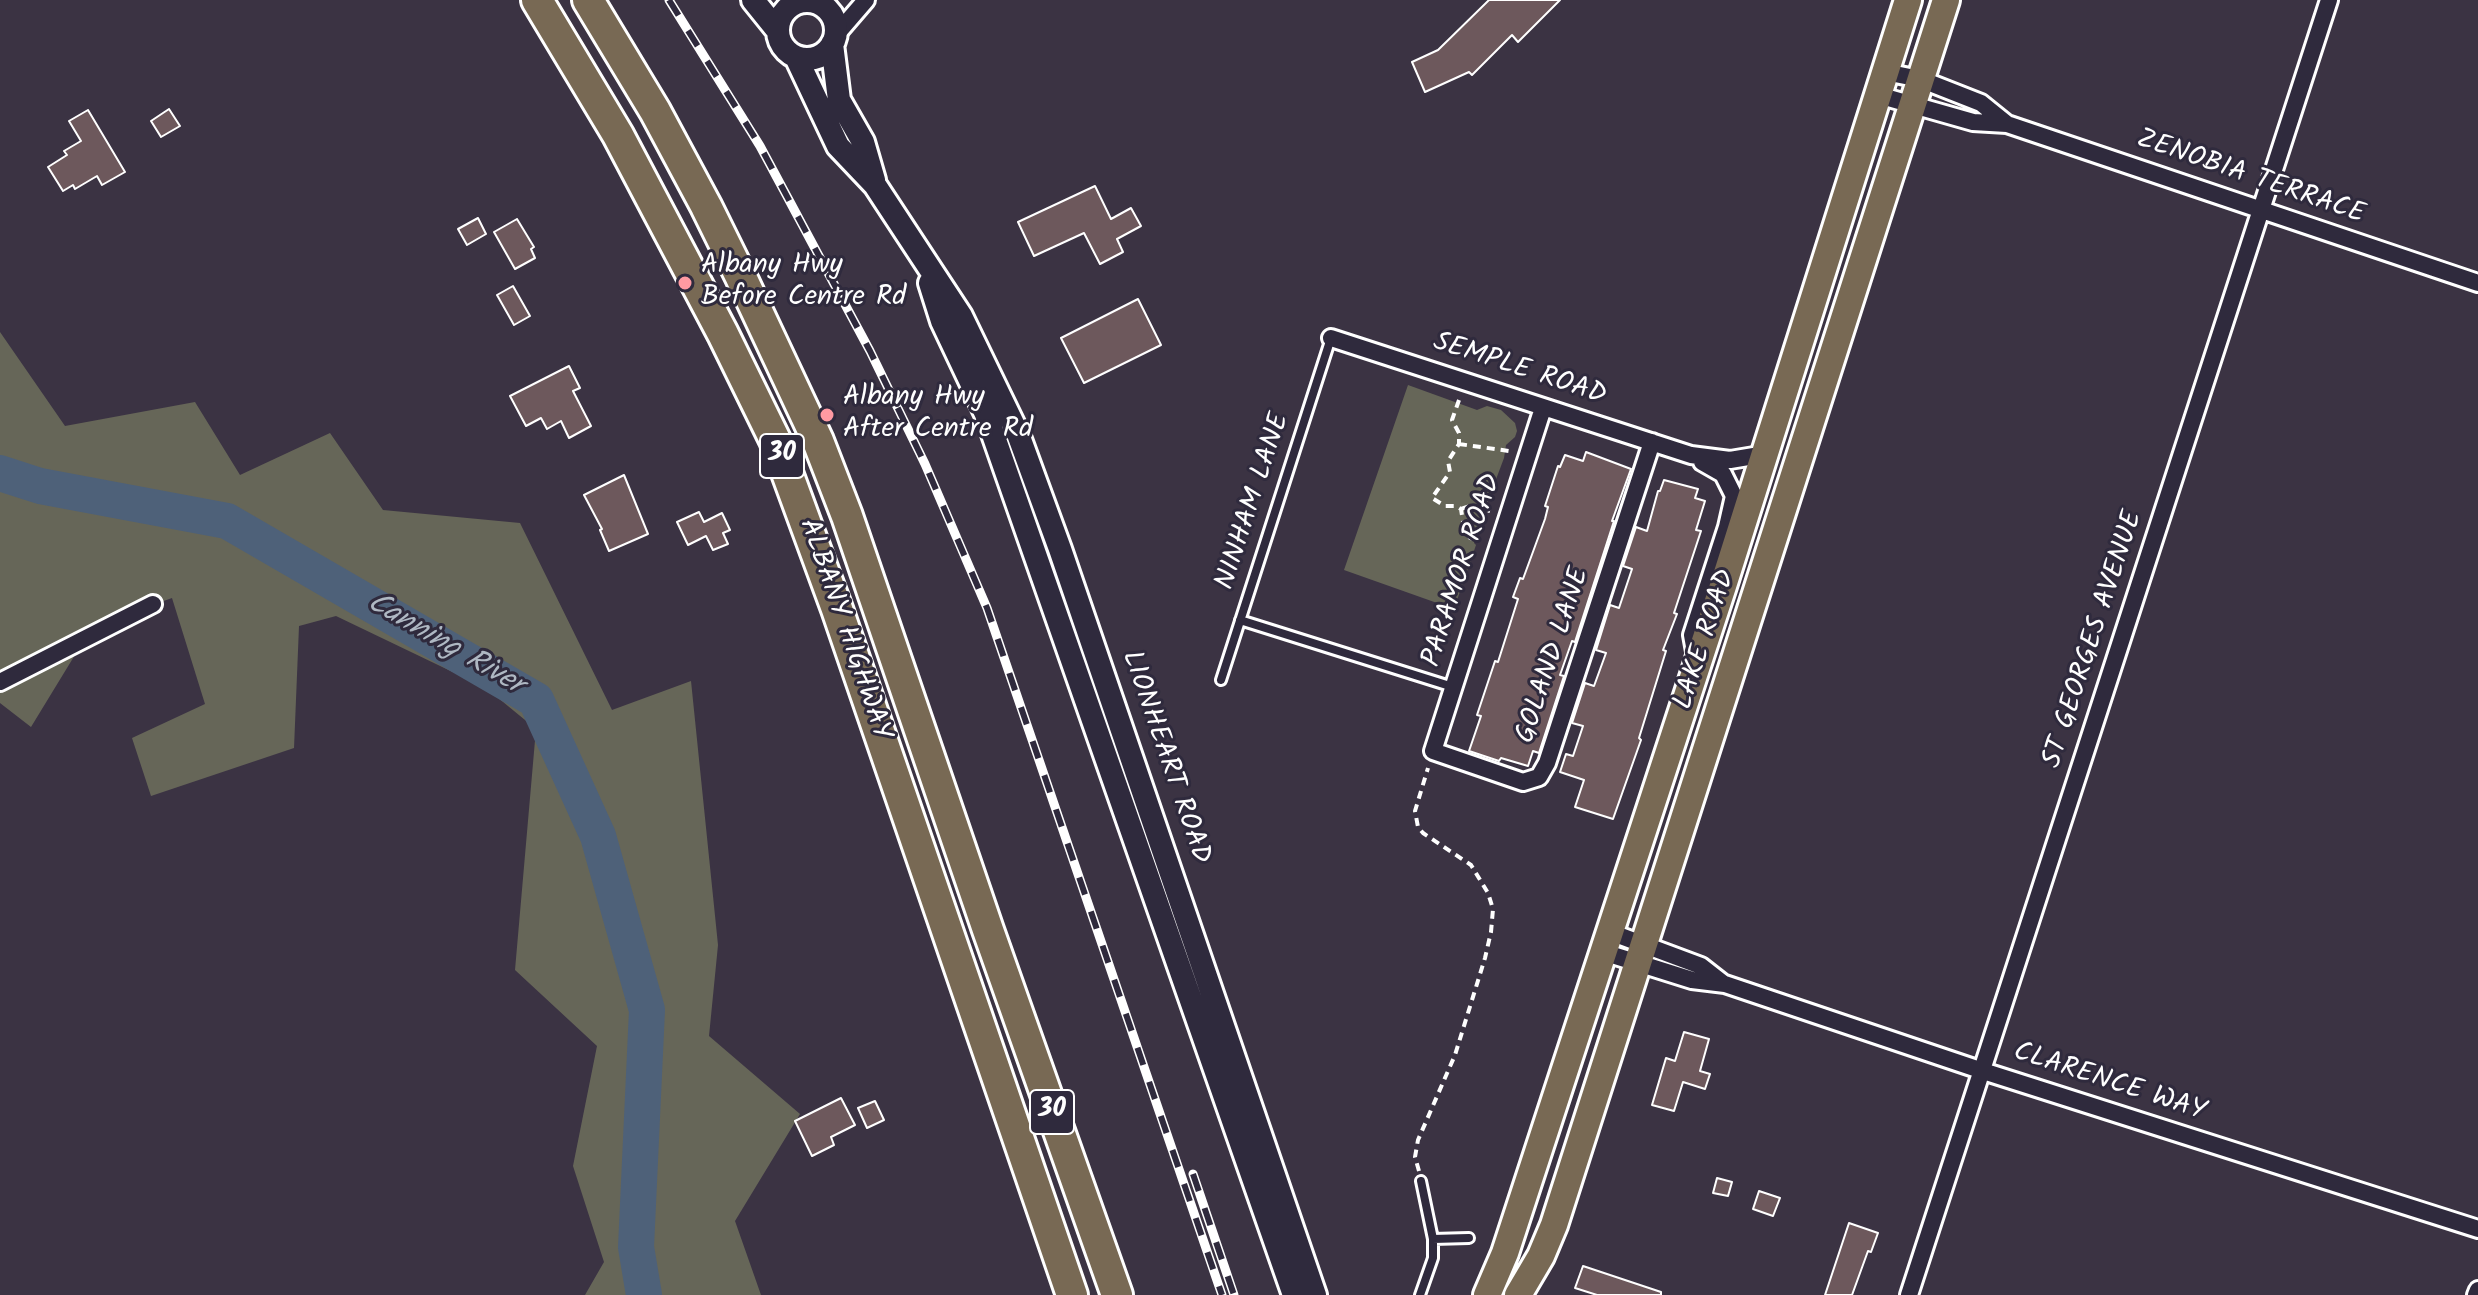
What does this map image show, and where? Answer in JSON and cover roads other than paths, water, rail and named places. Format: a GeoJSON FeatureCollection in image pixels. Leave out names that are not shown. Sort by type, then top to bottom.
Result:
{"type":"FeatureCollection","features":[{"type":"Feature","properties":{"kind":"highway","name":"ALBANY HIGHWAY"},"geometry":{"type":"LineString","coordinates":[[537,0],[618,135],[775,440],[837,609],[1072,1295]]}},
{"type":"Feature","properties":{"kind":"highway","name":"ALBANY HIGHWAY"},"geometry":{"type":"LineString","coordinates":[[588,0],[655,111],[740,275],[818,441],[847,516],[1117,1295]]}},
{"type":"Feature","properties":{"kind":"highway"},"geometry":{"type":"LineString","coordinates":[[618,135],[655,111]]}},
{"type":"Feature","properties":{"kind":"highway"},"geometry":{"type":"LineString","coordinates":[[951,945],[988,930]]}},
{"type":"Feature","properties":{"kind":"main road"},"geometry":{"type":"LineString","coordinates":[[753,0],[778,31],[783,47],[796,57],[804,59],[820,55],[833,40],[836,27],[829,11],[808,1],[786,9],[781,15],[778,31]]}},
{"type":"Feature","properties":{"kind":"main road","name":"LAKE ROAD"},"geometry":{"type":"LineString","coordinates":[[1487,1295],[1505,1253],[1766,454],[1908,0]]}},
{"type":"Feature","properties":{"kind":"main road","name":"LAKE ROAD"},"geometry":{"type":"LineString","coordinates":[[1518,1295],[1541,1256],[1554,1225],[1946,0]]}},
{"type":"Feature","properties":{"kind":"main road","name":"LIONHEART ROAD"},"geometry":{"type":"LineString","coordinates":[[833,40],[839,100],[863,142],[875,185]]}},
{"type":"Feature","properties":{"kind":"main road","name":"LIONHEART ROAD"},"geometry":{"type":"LineString","coordinates":[[796,57],[838,146],[875,185],[961,316],[1018,434],[1315,1295]]}},
{"type":"Feature","properties":{"kind":"main road","name":"LIONHEART ROAD"},"geometry":{"type":"LineString","coordinates":[[921,256],[942,321],[986,414],[1294,1295]]}},
{"type":"Feature","properties":{"kind":"main road"},"geometry":{"type":"LineString","coordinates":[[1535,1295],[1541,1256]]}},
{"type":"Feature","properties":{"kind":"street"},"geometry":{"type":"LineString","coordinates":[[833,40],[866,0]]}},
{"type":"Feature","properties":{"kind":"street","name":"ST GEORGES AVENUE"},"geometry":{"type":"LineString","coordinates":[[1909,1295],[2329,0]]}},
{"type":"Feature","properties":{"kind":"street","name":"ZENOBIA TERRACE"},"geometry":{"type":"LineString","coordinates":[[1882,84],[1920,79],[1981,103],[2007,124]]}},
{"type":"Feature","properties":{"kind":"street","name":"ZENOBIA TERRACE"},"geometry":{"type":"LineString","coordinates":[[1882,84],[1911,105],[1973,122],[2007,124],[2478,283]]}},
{"type":"Feature","properties":{"kind":"street","name":"SEMPLE ROAD"},"geometry":{"type":"LineString","coordinates":[[1331,338],[1691,455],[1730,460],[1766,454]]}},
{"type":"Feature","properties":{"kind":"street","name":"PARAMOR ROAD"},"geometry":{"type":"LineString","coordinates":[[1433,751],[1543,408]]}},
{"type":"Feature","properties":{"kind":"street","name":"GOLAND LANE"},"geometry":{"type":"LineString","coordinates":[[1433,751],[1523,782],[1534,780],[1544,771],[1652,442]]}},
{"type":"Feature","properties":{"kind":"street","name":"SEMPLE ROAD"},"geometry":{"type":"LineString","coordinates":[[1691,455],[1723,474],[1734,496],[1692,635],[1698,663]]}},
{"type":"Feature","properties":{"kind":"street"},"geometry":{"type":"LineString","coordinates":[[0,682],[153,604]]}},
{"type":"Feature","properties":{"kind":"street","name":"CLARENCE WAY"},"geometry":{"type":"LineString","coordinates":[[1607,942],[1641,954],[1701,966],[1725,984],[1983,1071],[2478,1229]]}},
{"type":"Feature","properties":{"kind":"lane","name":"NINHAM LANE"},"geometry":{"type":"LineString","coordinates":[[1221,680],[1331,338]]}},
{"type":"Feature","properties":{"kind":"lane"},"geometry":{"type":"LineString","coordinates":[[1240,620],[1454,687]]}},
{"type":"Feature","properties":{"kind":"lane"},"geometry":{"type":"LineString","coordinates":[[1420,1295],[1433,1258],[1433,1239],[1421,1181]]}},
{"type":"Feature","properties":{"kind":"lane"},"geometry":{"type":"LineString","coordinates":[[1433,1239],[1469,1238]]}},
{"type":"Feature","properties":{"kind":"waterway","name":"Canning River"},"geometry":{"type":"LineString","coordinates":[[0,473],[40,486],[227,521],[536,700],[598,836],[647,1010],[636,1247],[644,1295]]}},
{"type":"Feature","properties":{"kind":"railway"},"geometry":{"type":"LineString","coordinates":[[669,0],[760,146],[870,351],[925,464],[987,608],[1222,1295]]}},
{"type":"Feature","properties":{"kind":"railway"},"geometry":{"type":"LineString","coordinates":[[1193,1174],[1234,1295]]}},
{"type":"Feature","properties":{"kind":"place","name":"Albany Hwy Before Centre Rd"},"geometry":{"type":"Point","coordinates":[685,283]}},
{"type":"Feature","properties":{"kind":"place","name":"Albany Hwy After Centre Rd"},"geometry":{"type":"Point","coordinates":[827,415]}}]}
